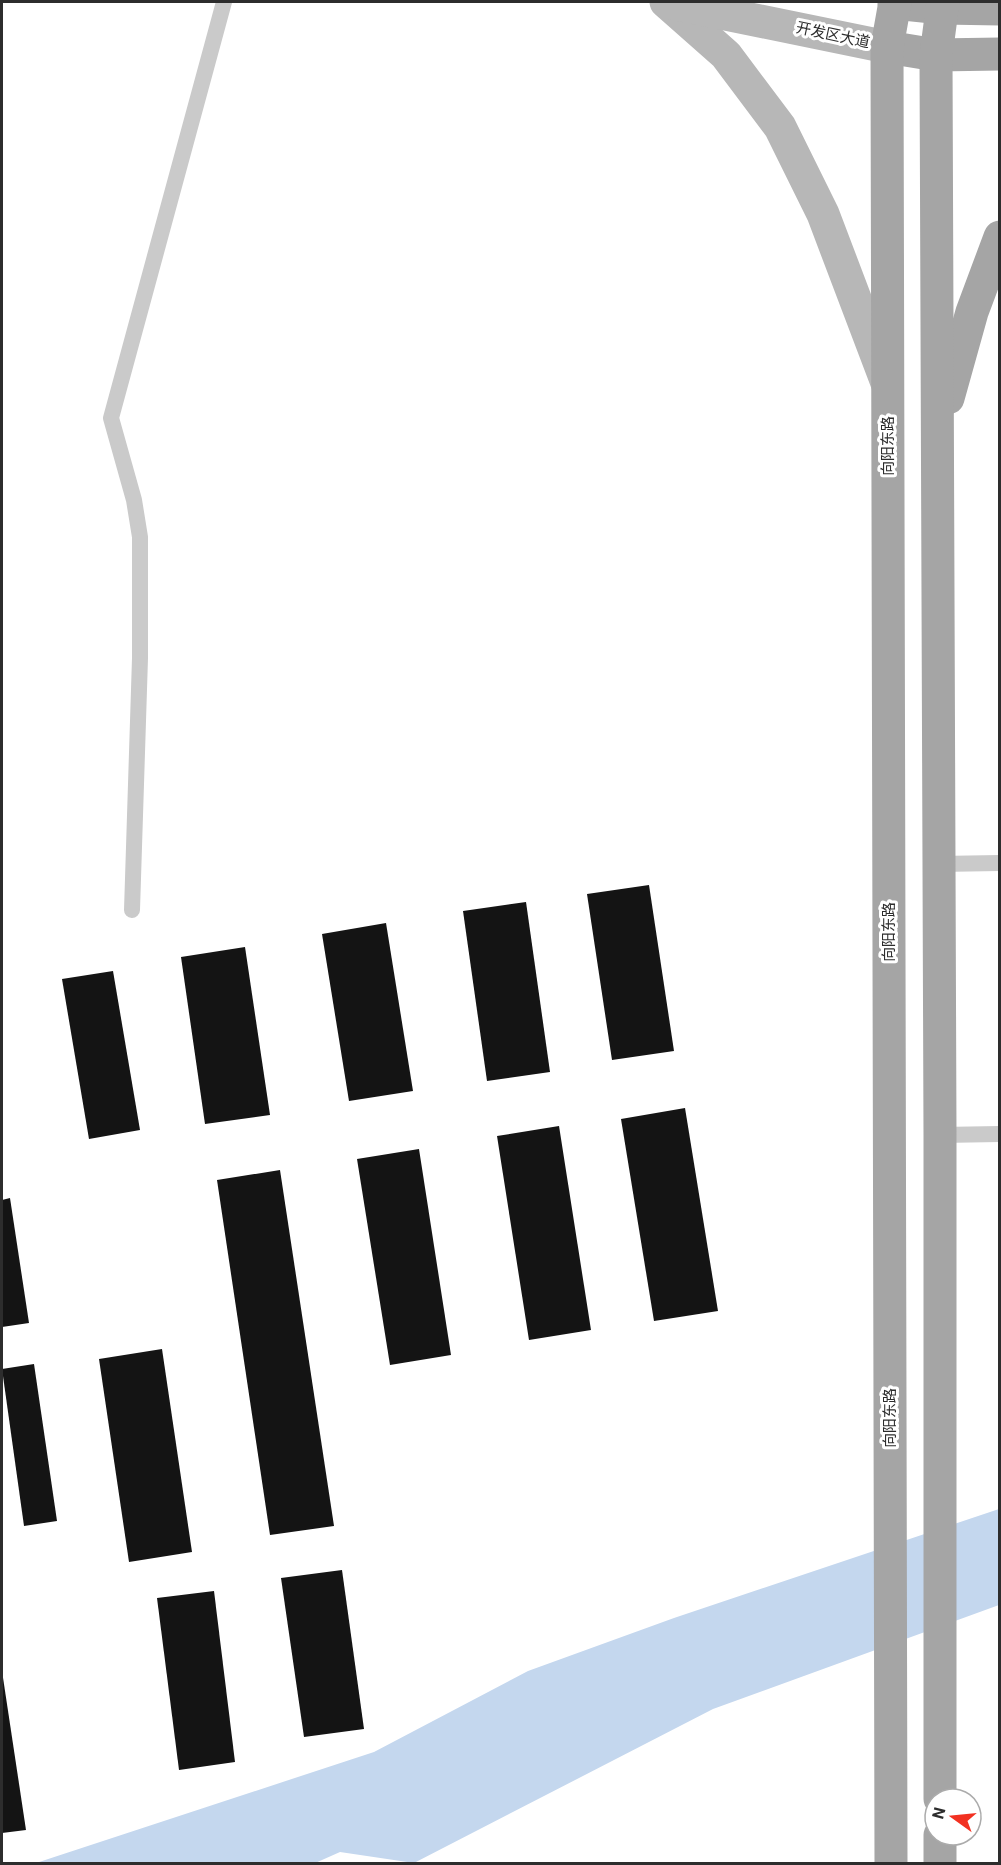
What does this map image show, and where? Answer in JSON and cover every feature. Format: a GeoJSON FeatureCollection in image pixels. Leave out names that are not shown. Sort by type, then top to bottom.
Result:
{"type":"FeatureCollection","features":[{"type":"Feature","properties":{"kind":"main road","name":"向阳东路"},"geometry":{"type":"LineString","coordinates":[[891,1863],[887,46],[892,2]]}},
{"type":"Feature","properties":{"kind":"main road"},"geometry":{"type":"LineString","coordinates":[[892,2],[999,9]]}},
{"type":"Feature","properties":{"kind":"main road"},"geometry":{"type":"LineString","coordinates":[[940,1787],[936,55],[942,5]]}},
{"type":"Feature","properties":{"kind":"main road","name":"开发区大道"},"geometry":{"type":"LineString","coordinates":[[887,46],[936,55],[999,54]]}},
{"type":"Feature","properties":{"kind":"main road"},"geometry":{"type":"LineString","coordinates":[[937,441],[972,312],[999,237]]}},
{"type":"Feature","properties":{"kind":"main road"},"geometry":{"type":"LineString","coordinates":[[940,1847],[940,1863]]}},
{"type":"Feature","properties":{"kind":"street","name":"开发区大道"},"geometry":{"type":"LineString","coordinates":[[667,2],[887,46]]}},
{"type":"Feature","properties":{"kind":"street"},"geometry":{"type":"LineString","coordinates":[[667,2],[726,55],[780,127],[823,214],[888,386]]}},
{"type":"Feature","properties":{"kind":"lane"},"geometry":{"type":"LineString","coordinates":[[132,910],[140,658],[140,537],[134,500],[111,418],[224,2]]}},
{"type":"Feature","properties":{"kind":"lane"},"geometry":{"type":"LineString","coordinates":[[938,864],[999,863]]}},
{"type":"Feature","properties":{"kind":"lane"},"geometry":{"type":"LineString","coordinates":[[940,1135],[999,1134]]}},
{"type":"Feature","properties":{"kind":"water"},"geometry":{"type":"Polygon","coordinates":[[[999,1509],[999,1605],[713,1709],[414,1863],[340,1852],[313,1864],[33,1864],[374,1752],[528,1671],[674,1618],[999,1509]]]}},
{"type":"Feature","properties":{"kind":"building"},"geometry":{"type":"Polygon","coordinates":[[[649,885],[674,1051],[612,1060],[587,894],[649,885]]]}},
{"type":"Feature","properties":{"kind":"building"},"geometry":{"type":"Polygon","coordinates":[[[526,902],[550,1072],[487,1081],[463,911],[526,902]]]}},
{"type":"Feature","properties":{"kind":"building"},"geometry":{"type":"Polygon","coordinates":[[[386,923],[413,1091],[349,1101],[322,934],[386,923]]]}},
{"type":"Feature","properties":{"kind":"building"},"geometry":{"type":"Polygon","coordinates":[[[245,947],[270,1115],[205,1124],[181,957],[245,947]]]}},
{"type":"Feature","properties":{"kind":"building"},"geometry":{"type":"Polygon","coordinates":[[[113,971],[140,1130],[89,1139],[62,979],[113,971]]]}},
{"type":"Feature","properties":{"kind":"building"},"geometry":{"type":"Polygon","coordinates":[[[685,1108],[718,1311],[654,1321],[621,1119],[685,1108]]]}},
{"type":"Feature","properties":{"kind":"building"},"geometry":{"type":"Polygon","coordinates":[[[559,1126],[591,1330],[529,1340],[497,1136],[559,1126]]]}},
{"type":"Feature","properties":{"kind":"building"},"geometry":{"type":"Polygon","coordinates":[[[419,1149],[451,1355],[390,1365],[357,1159],[419,1149]]]}},
{"type":"Feature","properties":{"kind":"building"},"geometry":{"type":"Polygon","coordinates":[[[280,1170],[334,1526],[270,1535],[217,1180],[280,1170]]]}},
{"type":"Feature","properties":{"kind":"building"},"geometry":{"type":"Polygon","coordinates":[[[10,1198],[29,1323],[2,1327],[2,1200],[10,1198]]]}},
{"type":"Feature","properties":{"kind":"building"},"geometry":{"type":"Polygon","coordinates":[[[162,1349],[192,1552],[129,1562],[99,1359],[162,1349]]]}},
{"type":"Feature","properties":{"kind":"building"},"geometry":{"type":"Polygon","coordinates":[[[34,1364],[57,1521],[24,1526],[2,1369],[34,1364]]]}},
{"type":"Feature","properties":{"kind":"building"},"geometry":{"type":"Polygon","coordinates":[[[342,1570],[364,1729],[304,1737],[281,1578],[342,1570]]]}},
{"type":"Feature","properties":{"kind":"building"},"geometry":{"type":"Polygon","coordinates":[[[214,1591],[235,1762],[179,1770],[157,1598],[214,1591]]]}},
{"type":"Feature","properties":{"kind":"building"},"geometry":{"type":"Polygon","coordinates":[[[2,1671],[26,1830],[2,1833],[2,1671]]]}}]}
